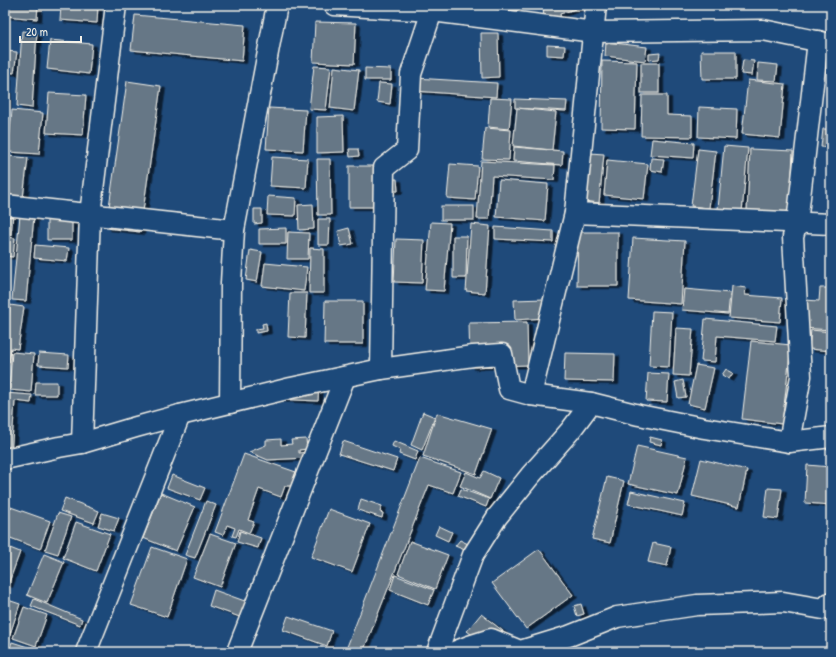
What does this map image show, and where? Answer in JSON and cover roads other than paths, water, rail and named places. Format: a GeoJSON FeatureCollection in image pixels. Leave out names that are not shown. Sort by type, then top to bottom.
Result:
{"type":"FeatureCollection","features":[{"type":"Feature","properties":{"kind":"street"},"geometry":{"type":"LineString","coordinates":[[82,443],[90,214],[116,5]]}},
{"type":"Feature","properties":{"kind":"street"},"geometry":{"type":"LineString","coordinates":[[230,402],[231,283],[234,230],[277,5]]}},
{"type":"Feature","properties":{"kind":"street"},"geometry":{"type":"LineString","coordinates":[[334,5],[432,11],[594,32],[763,30],[824,42],[793,238],[801,376],[789,442]]}},
{"type":"Feature","properties":{"kind":"street"},"geometry":{"type":"LineString","coordinates":[[531,396],[575,213],[596,5]]}},
{"type":"Feature","properties":{"kind":"street"},"geometry":{"type":"LineString","coordinates":[[381,369],[384,168],[407,150],[411,74],[432,11]]}},
{"type":"Feature","properties":{"kind":"street"},"geometry":{"type":"LineString","coordinates":[[5,205],[234,230]]}},
{"type":"Feature","properties":{"kind":"street"},"geometry":{"type":"LineString","coordinates":[[575,213],[831,224]]}},
{"type":"Feature","properties":{"kind":"street"},"geometry":{"type":"LineString","coordinates":[[7,463],[59,447],[82,443],[180,415],[292,388],[381,369],[473,356],[502,354],[509,389],[531,396],[591,403],[704,428],[789,442],[831,437]]}},
{"type":"Feature","properties":{"kind":"street"},"geometry":{"type":"LineString","coordinates":[[236,652],[345,377]]}},
{"type":"Feature","properties":{"kind":"street"},"geometry":{"type":"LineString","coordinates":[[437,652],[477,548],[497,517],[530,476],[570,431],[591,403]]}},
{"type":"Feature","properties":{"kind":"street"},"geometry":{"type":"LineString","coordinates":[[86,652],[180,415]]}},
{"type":"Feature","properties":{"kind":"street"},"geometry":{"type":"LineString","coordinates":[[454,652],[491,639],[520,651],[569,636],[618,617],[697,604],[783,602],[822,609],[831,602]]}}]}
